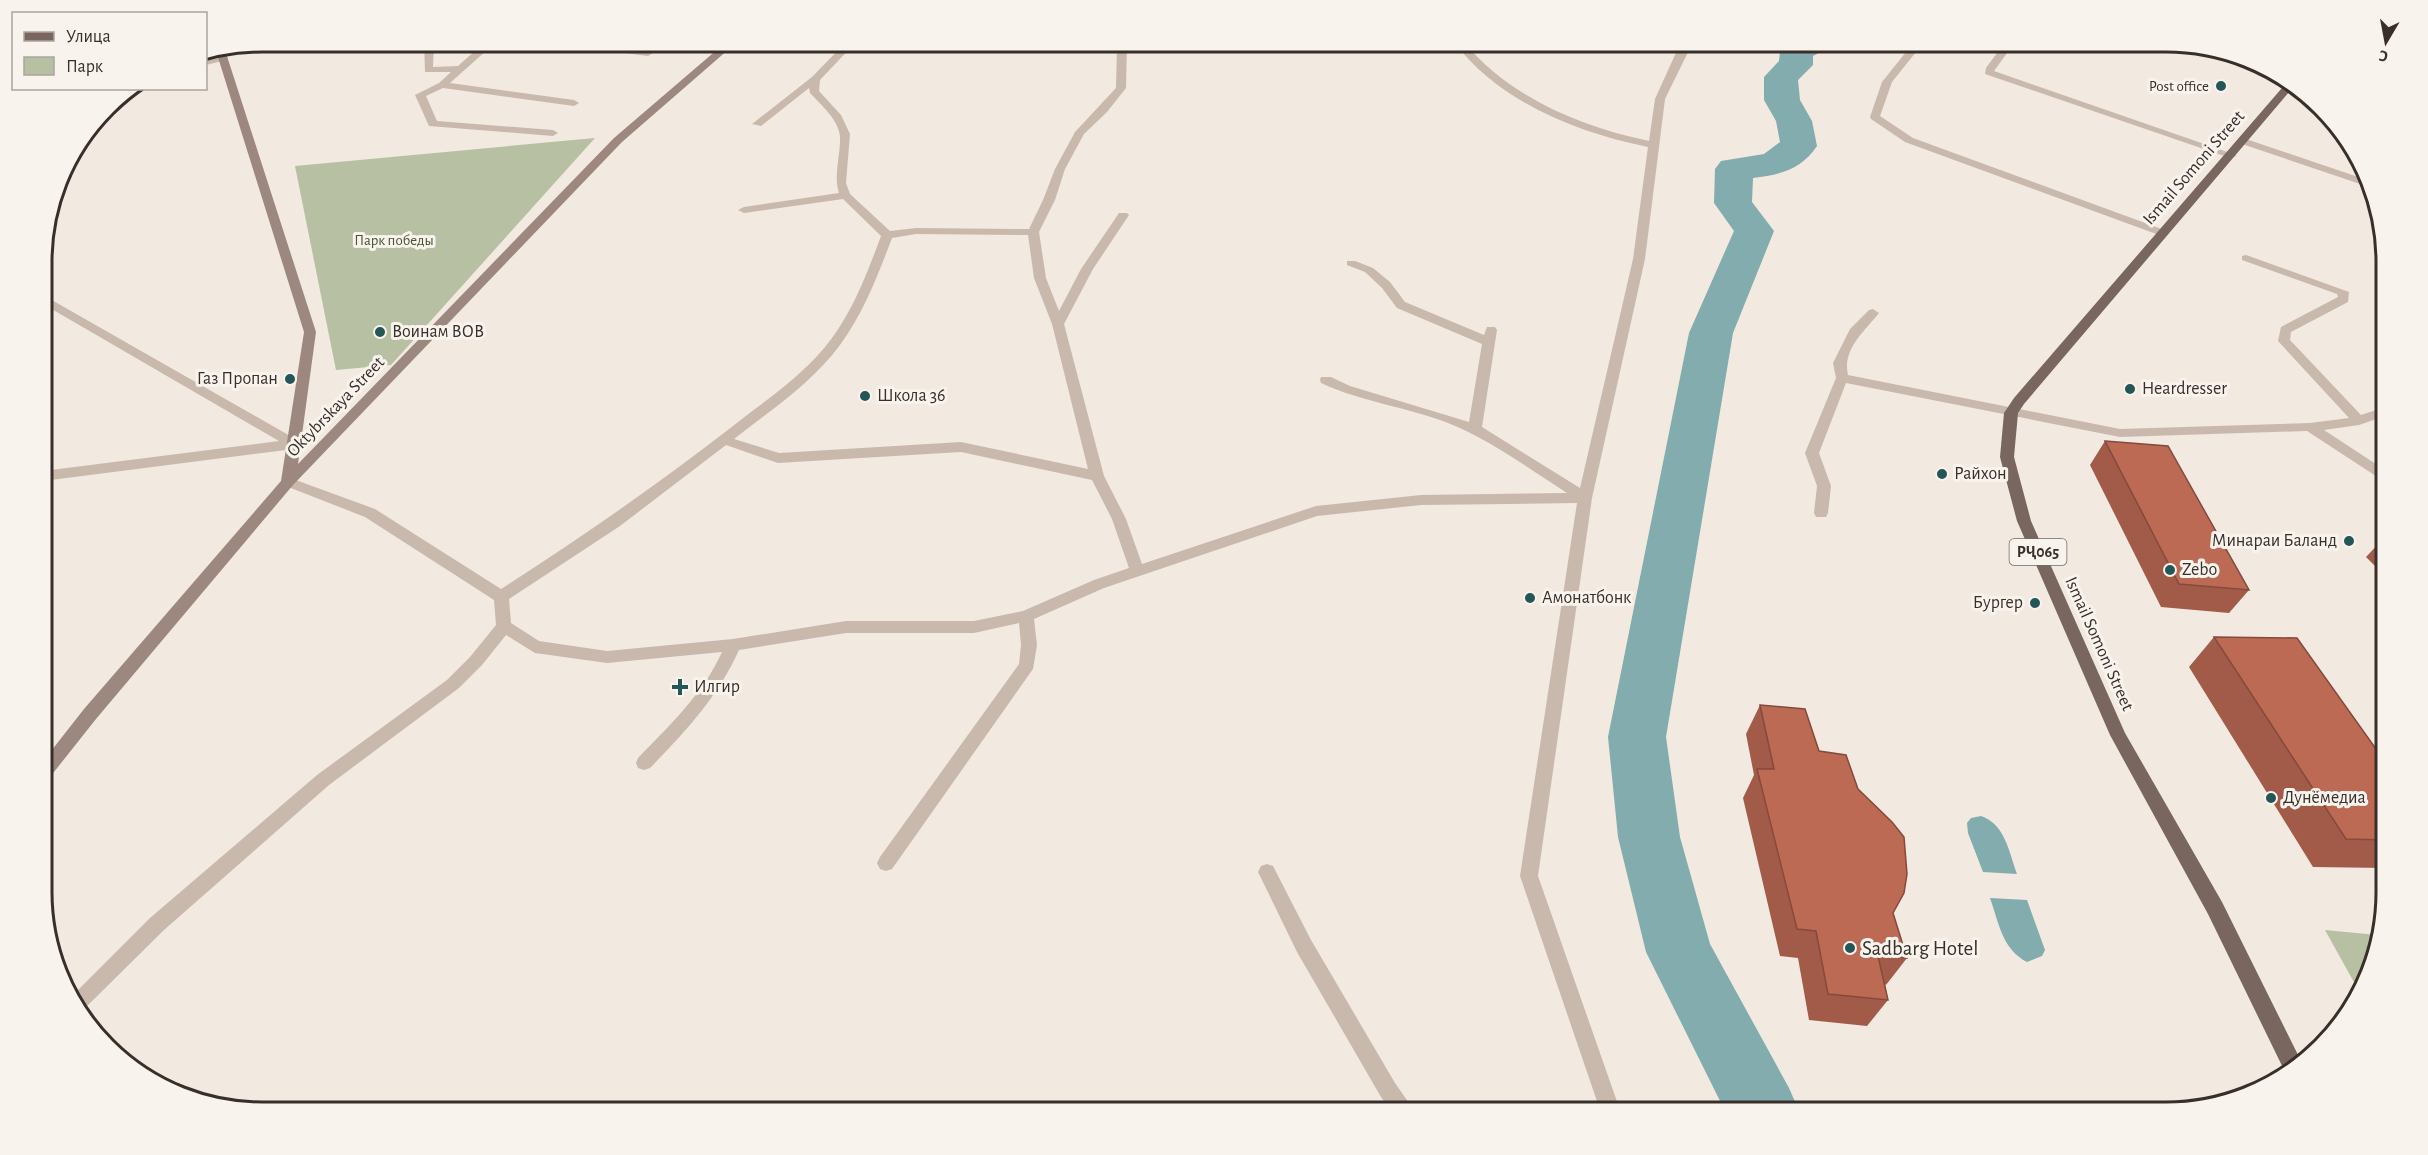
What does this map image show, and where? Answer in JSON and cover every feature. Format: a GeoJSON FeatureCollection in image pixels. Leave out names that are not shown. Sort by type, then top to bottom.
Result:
{"type":"FeatureCollection","features":[{"type":"Feature","properties":{"kind":"main road","name":"Oktybrskaya Street"},"geometry":{"type":"LineString","coordinates":[[52,762],[90,714],[288,482],[618,140],[720,52]]}},
{"type":"Feature","properties":{"kind":"main road"},"geometry":{"type":"LineString","coordinates":[[222,57],[310,332],[288,482]]}},
{"type":"Feature","properties":{"kind":"main road","name":"Ismail Somoni Street"},"geometry":{"type":"LineString","coordinates":[[2285,91],[2011,412],[2007,457],[2024,521],[2118,735],[2215,908],[2290,1061]]}},
{"type":"Feature","properties":{"kind":"street"},"geometry":{"type":"LineString","coordinates":[[429,52],[428,70],[457,69]]}},
{"type":"Feature","properties":{"kind":"street"},"geometry":{"type":"LineString","coordinates":[[478,52],[442,85],[420,95],[433,124],[553,133]]}},
{"type":"Feature","properties":{"kind":"street"},"geometry":{"type":"LineString","coordinates":[[640,52],[648,53]]}},
{"type":"Feature","properties":{"kind":"street"},"geometry":{"type":"LineString","coordinates":[[756,124],[815,79],[841,52]]}},
{"type":"Feature","properties":{"kind":"street"},"geometry":{"type":"LineString","coordinates":[[1122,52],[1121,88],[1103,110],[1080,132],[1060,169],[1049,200],[1033,232],[1040,278],[1058,324],[1097,476],[1119,519],[1137,571]]}},
{"type":"Feature","properties":{"kind":"street"},"geometry":{"type":"LineString","coordinates":[[1467,52],[1473,60],[1531,103],[1568,122],[1615,138],[1654,145]]}},
{"type":"Feature","properties":{"kind":"street"},"geometry":{"type":"LineString","coordinates":[[1607,1102],[1529,876],[1585,498],[1639,259],[1660,99],[1681,52]]}},
{"type":"Feature","properties":{"kind":"street"},"geometry":{"type":"LineString","coordinates":[[1911,52],[1887,82],[1875,117],[1909,140],[2163,233]]}},
{"type":"Feature","properties":{"kind":"street"},"geometry":{"type":"LineString","coordinates":[[2006,52],[1993,63],[1988,72],[2231,155]]}},
{"type":"Feature","properties":{"kind":"street"},"geometry":{"type":"LineString","coordinates":[[815,79],[814,91],[837,117],[845,134],[841,183],[845,195],[887,235]]}},
{"type":"Feature","properties":{"kind":"street"},"geometry":{"type":"LineString","coordinates":[[442,85],[574,103]]}},
{"type":"Feature","properties":{"kind":"street"},"geometry":{"type":"LineString","coordinates":[[2242,141],[2360,181]]}},
{"type":"Feature","properties":{"kind":"street"},"geometry":{"type":"LineString","coordinates":[[744,210],[845,195]]}},
{"type":"Feature","properties":{"kind":"street"},"geometry":{"type":"LineString","coordinates":[[1058,324],[1087,269],[1123,215]]}},
{"type":"Feature","properties":{"kind":"street"},"geometry":{"type":"LineString","coordinates":[[887,235],[916,231],[1033,232]]}},
{"type":"Feature","properties":{"kind":"street"},"geometry":{"type":"LineString","coordinates":[[501,597],[615,522],[724,440],[806,374],[835,343],[861,301],[887,235]]}},
{"type":"Feature","properties":{"kind":"street"},"geometry":{"type":"LineString","coordinates":[[2246,258],[2343,292],[2344,299],[2285,330],[2284,341],[2359,421]]}},
{"type":"Feature","properties":{"kind":"street"},"geometry":{"type":"LineString","coordinates":[[1351,263],[1369,270],[1386,285],[1401,305],[1490,336],[1475,429]]}},
{"type":"Feature","properties":{"kind":"street"},"geometry":{"type":"LineString","coordinates":[[53,305],[294,444]]}},
{"type":"Feature","properties":{"kind":"street"},"geometry":{"type":"LineString","coordinates":[[1821,513],[1824,486],[1812,453],[1842,378],[1839,363],[1854,332],[1873,313]]}},
{"type":"Feature","properties":{"kind":"street"},"geometry":{"type":"LineString","coordinates":[[1842,378],[2120,433],[2310,427],[2359,421],[2376,414]]}},
{"type":"Feature","properties":{"kind":"street"},"geometry":{"type":"LineString","coordinates":[[1326,380],[1345,389],[1450,419],[1475,429],[1585,498]]}},
{"type":"Feature","properties":{"kind":"street"},"geometry":{"type":"LineString","coordinates":[[2310,427],[2376,471]]}},
{"type":"Feature","properties":{"kind":"street"},"geometry":{"type":"LineString","coordinates":[[724,440],[778,458],[961,447],[1097,476]]}},
{"type":"Feature","properties":{"kind":"street"},"geometry":{"type":"LineString","coordinates":[[53,475],[294,444]]}},
{"type":"Feature","properties":{"kind":"street"},"geometry":{"type":"LineString","coordinates":[[82,1000],[157,924],[323,780],[453,684],[476,661],[504,626],[501,597],[448,561],[370,513],[288,482]]}},
{"type":"Feature","properties":{"kind":"street"},"geometry":{"type":"LineString","coordinates":[[504,626],[535,648],[607,657],[733,645],[846,627],[974,627],[1026,616],[1099,584],[1316,511],[1421,500],[1585,498]]}},
{"type":"Feature","properties":{"kind":"street"},"geometry":{"type":"LineString","coordinates":[[886,863],[1027,665],[1029,645],[1026,616]]}},
{"type":"Feature","properties":{"kind":"street"},"geometry":{"type":"LineString","coordinates":[[644,763],[711,690],[723,671],[733,645]]}},
{"type":"Feature","properties":{"kind":"street"},"geometry":{"type":"LineString","coordinates":[[1267,872],[1304,946],[1388,1090],[1397,1102]]}},
{"type":"Feature","properties":{"kind":"green space","name":"Парк победы"},"geometry":{"type":"Polygon","coordinates":[[[595,138],[391,365],[336,370],[295,166],[595,138]]]}},
{"type":"Feature","properties":{"kind":"green space"},"geometry":{"type":"Polygon","coordinates":[[[2325,930],[2371,934],[2360,973],[2355,983],[2325,930]]]}},
{"type":"Feature","properties":{"kind":"water"},"geometry":{"type":"Polygon","coordinates":[[[1981,816],[1996,825],[2001,832],[2017,874],[1983,872],[1968,833],[1967,823],[1971,818],[1981,816]]]}},
{"type":"Feature","properties":{"kind":"water"},"geometry":{"type":"Polygon","coordinates":[[[1990,898],[2027,900],[2045,950],[2042,956],[2027,962],[2012,950],[2002,935],[1990,898]]]}},
{"type":"Feature","properties":{"kind":"building"},"geometry":{"type":"Polygon","coordinates":[[[2105,441],[2168,446],[2249,590],[2179,584],[2105,441]]]}},
{"type":"Feature","properties":{"kind":"building"},"geometry":{"type":"Polygon","coordinates":[[[2214,637],[2297,638],[2376,749],[2376,840],[2346,839],[2214,637]]]}},
{"type":"Feature","properties":{"kind":"building"},"geometry":{"type":"Polygon","coordinates":[[[1760,705],[1805,709],[1819,751],[1846,755],[1858,789],[1904,837],[1907,874],[1904,893],[1893,913],[1907,958],[1878,956],[1888,1000],[1828,994],[1816,931],[1797,929],[1757,769],[1774,769],[1760,705]]]}},
{"type":"Feature","properties":{"kind":"waterway"},"geometry":{"type":"LineString","coordinates":[[1758,1102],[1679,952],[1649,837],[1637,737],[1711,333],[1754,231],[1733,203],[1734,169],[1774,164],[1799,146],[1794,121],[1782,100],[1781,77],[1796,65],[1797,52]]}},
{"type":"Feature","properties":{"kind":"place","name":"Post office"},"geometry":{"type":"Point","coordinates":[2221,86]}},
{"type":"Feature","properties":{"kind":"place","name":"Воинам ВОВ"},"geometry":{"type":"Point","coordinates":[380,332]}},
{"type":"Feature","properties":{"kind":"place","name":"Газ Пропан"},"geometry":{"type":"Point","coordinates":[290,379]}},
{"type":"Feature","properties":{"kind":"place","name":"Heardresser"},"geometry":{"type":"Point","coordinates":[2130,389]}},
{"type":"Feature","properties":{"kind":"place","name":"Школа 36"},"geometry":{"type":"Point","coordinates":[865,396]}},
{"type":"Feature","properties":{"kind":"place","name":"Райхон"},"geometry":{"type":"Point","coordinates":[1942,474]}},
{"type":"Feature","properties":{"kind":"place","name":"Минараи Баланд"},"geometry":{"type":"Point","coordinates":[2349,541]}},
{"type":"Feature","properties":{"kind":"place","name":"Zebo"},"geometry":{"type":"Point","coordinates":[2170,570]}},
{"type":"Feature","properties":{"kind":"place","name":"Амонатбонк"},"geometry":{"type":"Point","coordinates":[1530,598]}},
{"type":"Feature","properties":{"kind":"place","name":"Бургер"},"geometry":{"type":"Point","coordinates":[2035,603]}},
{"type":"Feature","properties":{"kind":"place","name":"Илгир"},"geometry":{"type":"Point","coordinates":[680,687]}},
{"type":"Feature","properties":{"kind":"place","name":"Дунёмедиа"},"geometry":{"type":"Point","coordinates":[2271,798]}},
{"type":"Feature","properties":{"kind":"place","name":"Sadbarg Hotel"},"geometry":{"type":"Point","coordinates":[1850,948]}}]}
